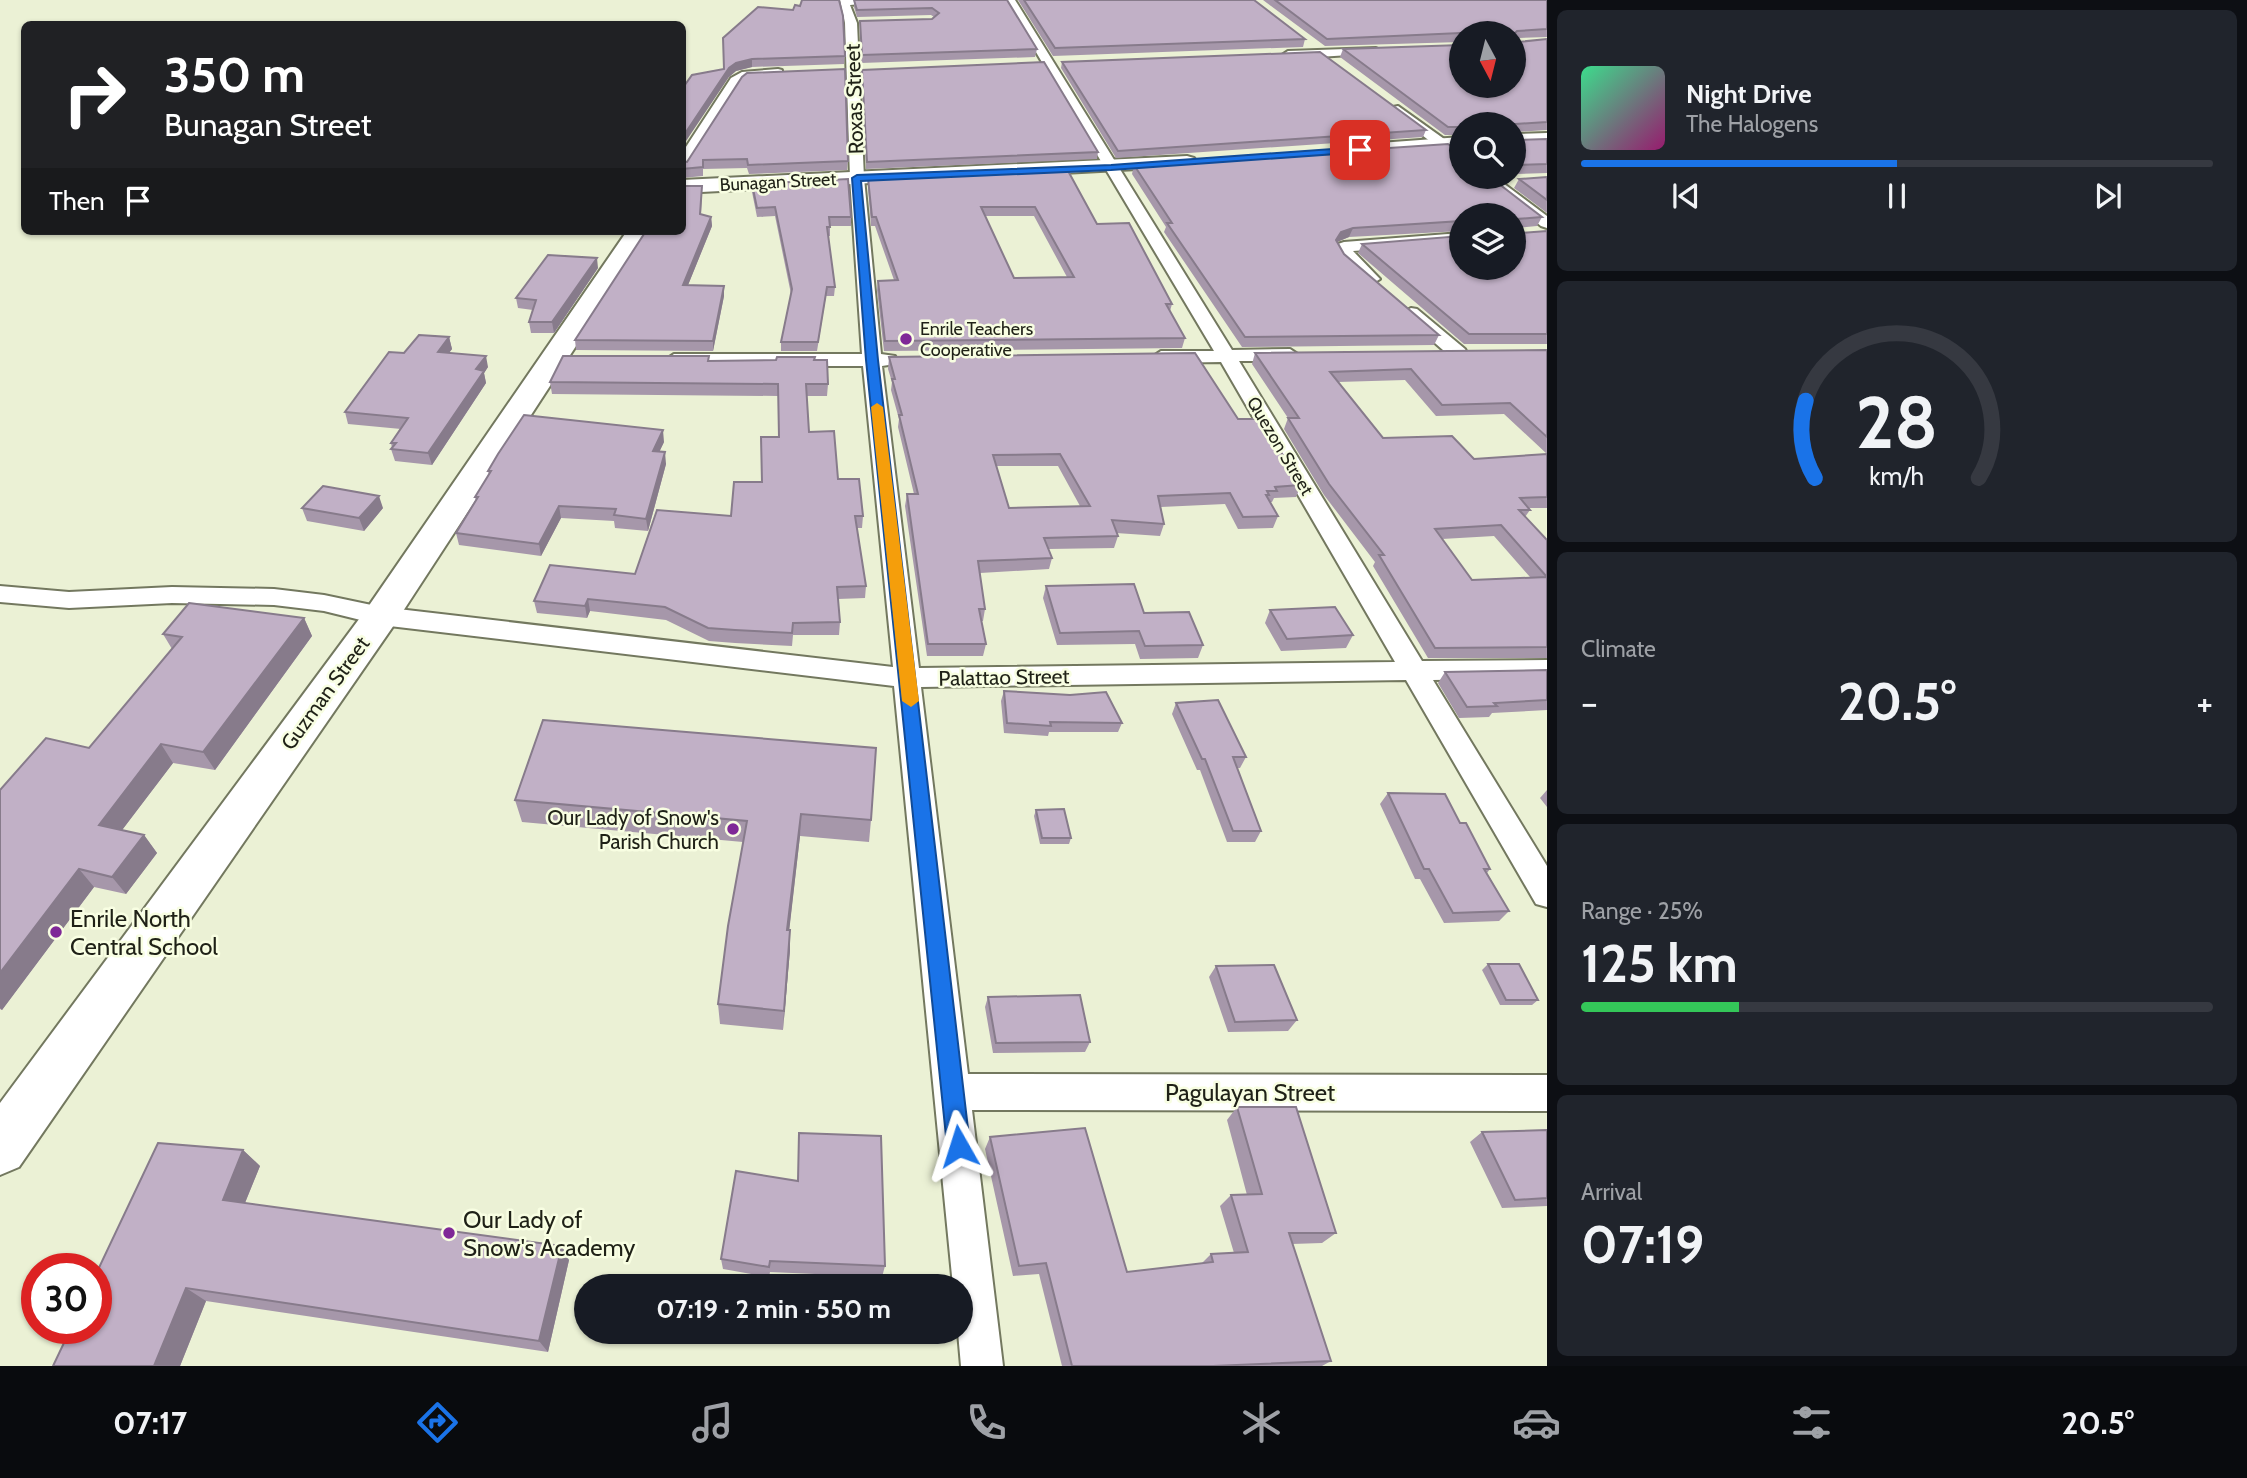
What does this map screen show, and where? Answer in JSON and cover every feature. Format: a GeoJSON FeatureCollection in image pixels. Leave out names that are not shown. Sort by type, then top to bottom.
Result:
{"type":"FeatureCollection","features":[{"type":"Feature","properties":{"kind":"main road"},"geometry":{"type":"LineString","coordinates":[[1526,139],[1547,138]]}},
{"type":"Feature","properties":{"kind":"main road"},"geometry":{"type":"LineString","coordinates":[[1333,152],[1449,144]]}},
{"type":"Feature","properties":{"kind":"main road","name":"Bunagan Street"},"geometry":{"type":"LineString","coordinates":[[686,187],[1208,161]]}},
{"type":"Feature","properties":{"kind":"main road","name":"Guzman Street"},"geometry":{"type":"LineString","coordinates":[[0,1148],[566,360],[637,235]]}},
{"type":"Feature","properties":{"kind":"street","name":"Roxas Street"},"geometry":{"type":"LineString","coordinates":[[872,0],[853,16],[857,178],[872,360],[982,1366]]}},
{"type":"Feature","properties":{"kind":"street","name":"Quezon Street"},"geometry":{"type":"LineString","coordinates":[[1010,0],[1226,355],[1547,894]]}},
{"type":"Feature","properties":{"kind":"street"},"geometry":{"type":"LineString","coordinates":[[1302,38],[1344,70]]}},
{"type":"Feature","properties":{"kind":"street"},"geometry":{"type":"LineString","coordinates":[[1281,55],[1392,50]]}},
{"type":"Feature","properties":{"kind":"street"},"geometry":{"type":"LineString","coordinates":[[686,159],[735,81],[742,76],[787,73]]}},
{"type":"Feature","properties":{"kind":"street"},"geometry":{"type":"LineString","coordinates":[[1388,103],[1449,142]]}},
{"type":"Feature","properties":{"kind":"street"},"geometry":{"type":"LineString","coordinates":[[1500,189],[1543,230]]}},
{"type":"Feature","properties":{"kind":"street"},"geometry":{"type":"LineString","coordinates":[[1449,239],[1344,247],[1343,251],[1348,259],[1393,297],[1464,353]]}},
{"type":"Feature","properties":{"kind":"street"},"geometry":{"type":"LineString","coordinates":[[1430,354],[1464,353]]}},
{"type":"Feature","properties":{"kind":"street"},"geometry":{"type":"LineString","coordinates":[[1147,357],[1308,355]]}},
{"type":"Feature","properties":{"kind":"street"},"geometry":{"type":"LineString","coordinates":[[657,360],[912,360]]}},
{"type":"Feature","properties":{"kind":"street","name":"Palattao Street"},"geometry":{"type":"LineString","coordinates":[[0,594],[69,600],[172,595],[274,597],[324,603],[381,616],[908,678],[1547,669]]}},
{"type":"Feature","properties":{"kind":"street","name":"Pagulayan Street"},"geometry":{"type":"LineString","coordinates":[[953,1091],[1547,1093]]}},
{"type":"Feature","properties":{"kind":"building"},"geometry":{"type":"Polygon","coordinates":[[[802,0],[839,0],[843,16],[845,56],[752,59],[736,63],[729,68],[686,132],[686,83],[692,75],[724,69],[723,38],[758,7],[793,10],[795,5],[800,6],[802,0]]]}},
{"type":"Feature","properties":{"kind":"building"},"geometry":{"type":"Polygon","coordinates":[[[854,0],[1007,0],[1037,49],[862,55],[860,21],[932,19],[939,13],[932,8],[857,10],[854,0]]]}},
{"type":"Feature","properties":{"kind":"building"},"geometry":{"type":"Polygon","coordinates":[[[1024,0],[1254,0],[1305,39],[1055,48],[1024,0]]]}},
{"type":"Feature","properties":{"kind":"building"},"geometry":{"type":"Polygon","coordinates":[[[1275,0],[1547,0],[1547,29],[1526,30],[1526,21],[1449,21],[1449,34],[1327,39],[1275,0]]]}},
{"type":"Feature","properties":{"kind":"building"},"geometry":{"type":"Polygon","coordinates":[[[1547,39],[1547,122],[1526,123],[1526,112],[1449,112],[1448,127],[1343,49],[1449,45],[1449,98],[1526,98],[1526,41],[1547,39]]]}},
{"type":"Feature","properties":{"kind":"building"},"geometry":{"type":"Polygon","coordinates":[[[1320,52],[1426,130],[1118,151],[1062,62],[1320,52]]]}},
{"type":"Feature","properties":{"kind":"building"},"geometry":{"type":"Polygon","coordinates":[[[1044,62],[1098,152],[867,162],[862,70],[1044,62]]]}},
{"type":"Feature","properties":{"kind":"building"},"geometry":{"type":"Polygon","coordinates":[[[845,69],[848,161],[748,165],[747,159],[703,160],[703,167],[686,169],[686,162],[747,73],[845,69]]]}},
{"type":"Feature","properties":{"kind":"building"},"geometry":{"type":"Polygon","coordinates":[[[1547,139],[1547,164],[1526,165],[1526,140],[1547,139]]]}},
{"type":"Feature","properties":{"kind":"building"},"geometry":{"type":"Polygon","coordinates":[[[1448,144],[1449,189],[1506,189],[1524,203],[1449,203],[1449,222],[1353,228],[1341,232],[1336,240],[1344,254],[1439,335],[1245,337],[1167,223],[1172,223],[1134,165],[1448,144]]]}},
{"type":"Feature","properties":{"kind":"building"},"geometry":{"type":"Polygon","coordinates":[[[1067,169],[1097,224],[1129,223],[1172,304],[1166,304],[1185,338],[885,341],[878,281],[898,280],[876,217],[872,217],[868,178],[1067,169]],[[981,207],[1014,278],[1074,277],[1035,207],[981,207]]]}},
{"type":"Feature","properties":{"kind":"building"},"geometry":{"type":"Polygon","coordinates":[[[1547,177],[1547,200],[1526,184],[1526,178],[1547,177]]]}},
{"type":"Feature","properties":{"kind":"building"},"geometry":{"type":"Polygon","coordinates":[[[848,179],[851,217],[829,217],[830,227],[827,227],[835,287],[827,287],[818,342],[781,342],[792,289],[775,207],[757,208],[752,184],[848,179]]]}},
{"type":"Feature","properties":{"kind":"building"},"geometry":{"type":"Polygon","coordinates":[[[686,186],[702,186],[700,214],[711,217],[683,285],[724,286],[713,341],[575,340],[643,235],[686,235],[686,186]]]}},
{"type":"Feature","properties":{"kind":"building"},"geometry":{"type":"Polygon","coordinates":[[[1526,205],[1542,217],[1526,218],[1526,205]]]}},
{"type":"Feature","properties":{"kind":"building"},"geometry":{"type":"Polygon","coordinates":[[[1547,231],[1547,334],[1469,334],[1362,244],[1449,237],[1449,280],[1526,280],[1526,232],[1547,231]]]}},
{"type":"Feature","properties":{"kind":"building"},"geometry":{"type":"Polygon","coordinates":[[[548,255],[597,258],[552,322],[529,322],[536,300],[516,298],[548,255]]]}},
{"type":"Feature","properties":{"kind":"building"},"geometry":{"type":"Polygon","coordinates":[[[419,335],[449,337],[438,352],[486,356],[476,369],[484,371],[428,453],[391,449],[396,443],[391,443],[408,418],[345,412],[389,352],[404,353],[419,335]]]}},
{"type":"Feature","properties":{"kind":"building"},"geometry":{"type":"Polygon","coordinates":[[[1547,350],[1547,437],[1510,403],[1442,405],[1411,369],[1330,372],[1383,438],[1452,436],[1474,459],[1547,454],[1547,497],[1520,498],[1530,510],[1519,510],[1547,540],[1547,577],[1547,647],[1435,648],[1379,555],[1384,555],[1329,484],[1288,418],[1299,418],[1255,353],[1547,350]],[[1501,525],[1435,529],[1472,580],[1547,577],[1501,525]]]}},
{"type":"Feature","properties":{"kind":"building"},"geometry":{"type":"Polygon","coordinates":[[[1195,353],[1238,419],[1261,419],[1301,485],[1275,487],[1277,491],[1267,491],[1269,495],[1266,495],[1278,516],[1243,517],[1230,493],[1158,496],[1164,524],[1112,520],[1118,536],[1044,538],[1052,558],[978,561],[985,609],[979,609],[986,644],[928,644],[907,494],[918,494],[899,415],[902,415],[889,357],[1195,353]],[[1060,454],[993,455],[1009,508],[1090,506],[1060,454]]]}},
{"type":"Feature","properties":{"kind":"building"},"geometry":{"type":"Polygon","coordinates":[[[563,356],[709,356],[708,361],[815,357],[814,360],[827,360],[828,384],[806,384],[809,432],[834,431],[838,479],[859,479],[863,516],[855,516],[866,586],[837,587],[840,622],[793,623],[792,633],[735,630],[708,628],[665,607],[588,599],[585,606],[534,601],[550,565],[635,574],[657,510],[731,516],[734,482],[762,482],[761,437],[779,437],[778,384],[550,382],[563,356]]]}},
{"type":"Feature","properties":{"kind":"building"},"geometry":{"type":"Polygon","coordinates":[[[524,415],[663,430],[653,451],[665,452],[646,519],[614,515],[616,509],[559,506],[539,544],[456,533],[478,497],[475,497],[491,471],[488,471],[524,415]]]}},
{"type":"Feature","properties":{"kind":"building"},"geometry":{"type":"Polygon","coordinates":[[[323,486],[379,496],[359,518],[302,508],[323,486]]]}},
{"type":"Feature","properties":{"kind":"building"},"geometry":{"type":"Polygon","coordinates":[[[1134,584],[1144,613],[1189,612],[1203,645],[1145,646],[1139,631],[1060,633],[1046,586],[1134,584]]]}},
{"type":"Feature","properties":{"kind":"building"},"geometry":{"type":"Polygon","coordinates":[[[189,603],[304,618],[203,752],[161,744],[99,825],[144,835],[112,877],[79,869],[0,973],[0,790],[46,738],[89,748],[182,637],[163,634],[189,603]]]}},
{"type":"Feature","properties":{"kind":"building"},"geometry":{"type":"Polygon","coordinates":[[[1335,607],[1353,635],[1287,639],[1270,610],[1335,607]]]}},
{"type":"Feature","properties":{"kind":"building"},"geometry":{"type":"Polygon","coordinates":[[[1547,670],[1547,700],[1467,707],[1445,672],[1547,670]]]}},
{"type":"Feature","properties":{"kind":"building"},"geometry":{"type":"Polygon","coordinates":[[[1004,691],[1070,695],[1106,692],[1122,723],[1050,722],[1051,726],[1007,723],[1004,691]]]}},
{"type":"Feature","properties":{"kind":"building"},"geometry":{"type":"Polygon","coordinates":[[[1218,700],[1246,757],[1233,757],[1261,831],[1233,831],[1205,759],[1202,759],[1176,703],[1218,700]]]}},
{"type":"Feature","properties":{"kind":"building","name":"Our Lady of Snow's Parish Church"},"geometry":{"type":"Polygon","coordinates":[[[543,720],[876,748],[871,820],[801,814],[787,930],[790,930],[784,1011],[718,1004],[728,926],[747,821],[515,800],[543,720]]]}},
{"type":"Feature","properties":{"kind":"building"},"geometry":{"type":"Polygon","coordinates":[[[1388,793],[1445,794],[1460,823],[1466,823],[1490,869],[1484,869],[1509,911],[1453,913],[1429,869],[1424,869],[1388,793]]]}},
{"type":"Feature","properties":{"kind":"building"},"geometry":{"type":"Polygon","coordinates":[[[1064,809],[1071,838],[1042,838],[1036,810],[1064,809]]]}},
{"type":"Feature","properties":{"kind":"building"},"geometry":{"type":"Polygon","coordinates":[[[1488,964],[1519,964],[1538,1000],[1506,1000],[1488,964]]]}},
{"type":"Feature","properties":{"kind":"building"},"geometry":{"type":"Polygon","coordinates":[[[1274,965],[1297,1020],[1235,1022],[1216,966],[1274,965]]]}},
{"type":"Feature","properties":{"kind":"building"},"geometry":{"type":"Polygon","coordinates":[[[1080,995],[1090,1042],[996,1043],[988,997],[1080,995]]]}},
{"type":"Feature","properties":{"kind":"building"},"geometry":{"type":"Polygon","coordinates":[[[1237,1107],[1296,1107],[1336,1233],[1289,1233],[1331,1361],[1213,1366],[1072,1366],[1046,1263],[1019,1266],[990,1137],[1085,1128],[1127,1272],[1213,1262],[1211,1254],[1248,1252],[1231,1195],[1262,1194],[1237,1107]]]}},
{"type":"Feature","properties":{"kind":"building"},"geometry":{"type":"Polygon","coordinates":[[[1547,1130],[1547,1198],[1515,1200],[1482,1132],[1547,1130]]]}},
{"type":"Feature","properties":{"kind":"building"},"geometry":{"type":"Polygon","coordinates":[[[799,1133],[881,1136],[885,1266],[770,1261],[769,1267],[721,1259],[736,1171],[798,1181],[799,1133]]]}},
{"type":"Feature","properties":{"kind":"building"},"geometry":{"type":"Polygon","coordinates":[[[158,1143],[243,1150],[223,1200],[562,1246],[539,1341],[186,1288],[154,1366],[53,1366],[63,1344],[112,1344],[112,1253],[106,1253],[158,1143]]]}},
{"type":"Feature","properties":{"kind":"slow traffic"},"geometry":{"type":"LineString","coordinates":[[877,407],[911,701]]}},
{"type":"Feature","properties":{"kind":"place","name":"Enrile Teachers Cooperative"},"geometry":{"type":"Point","coordinates":[906,339]}},
{"type":"Feature","properties":{"kind":"place","name":"Our Lady of Snow's Parish Church"},"geometry":{"type":"Point","coordinates":[733,829]}},
{"type":"Feature","properties":{"kind":"place","name":"Enrile North Central School"},"geometry":{"type":"Point","coordinates":[56,932]}},
{"type":"Feature","properties":{"kind":"place","name":"Our Lady of Snow's Academy"},"geometry":{"type":"Point","coordinates":[449,1233]}},
{"type":"Feature","properties":{"kind":"route"},"geometry":{"type":"LineString","coordinates":[[959,1146],[872,360],[857,178],[1111,167],[1360,150]]}}]}
